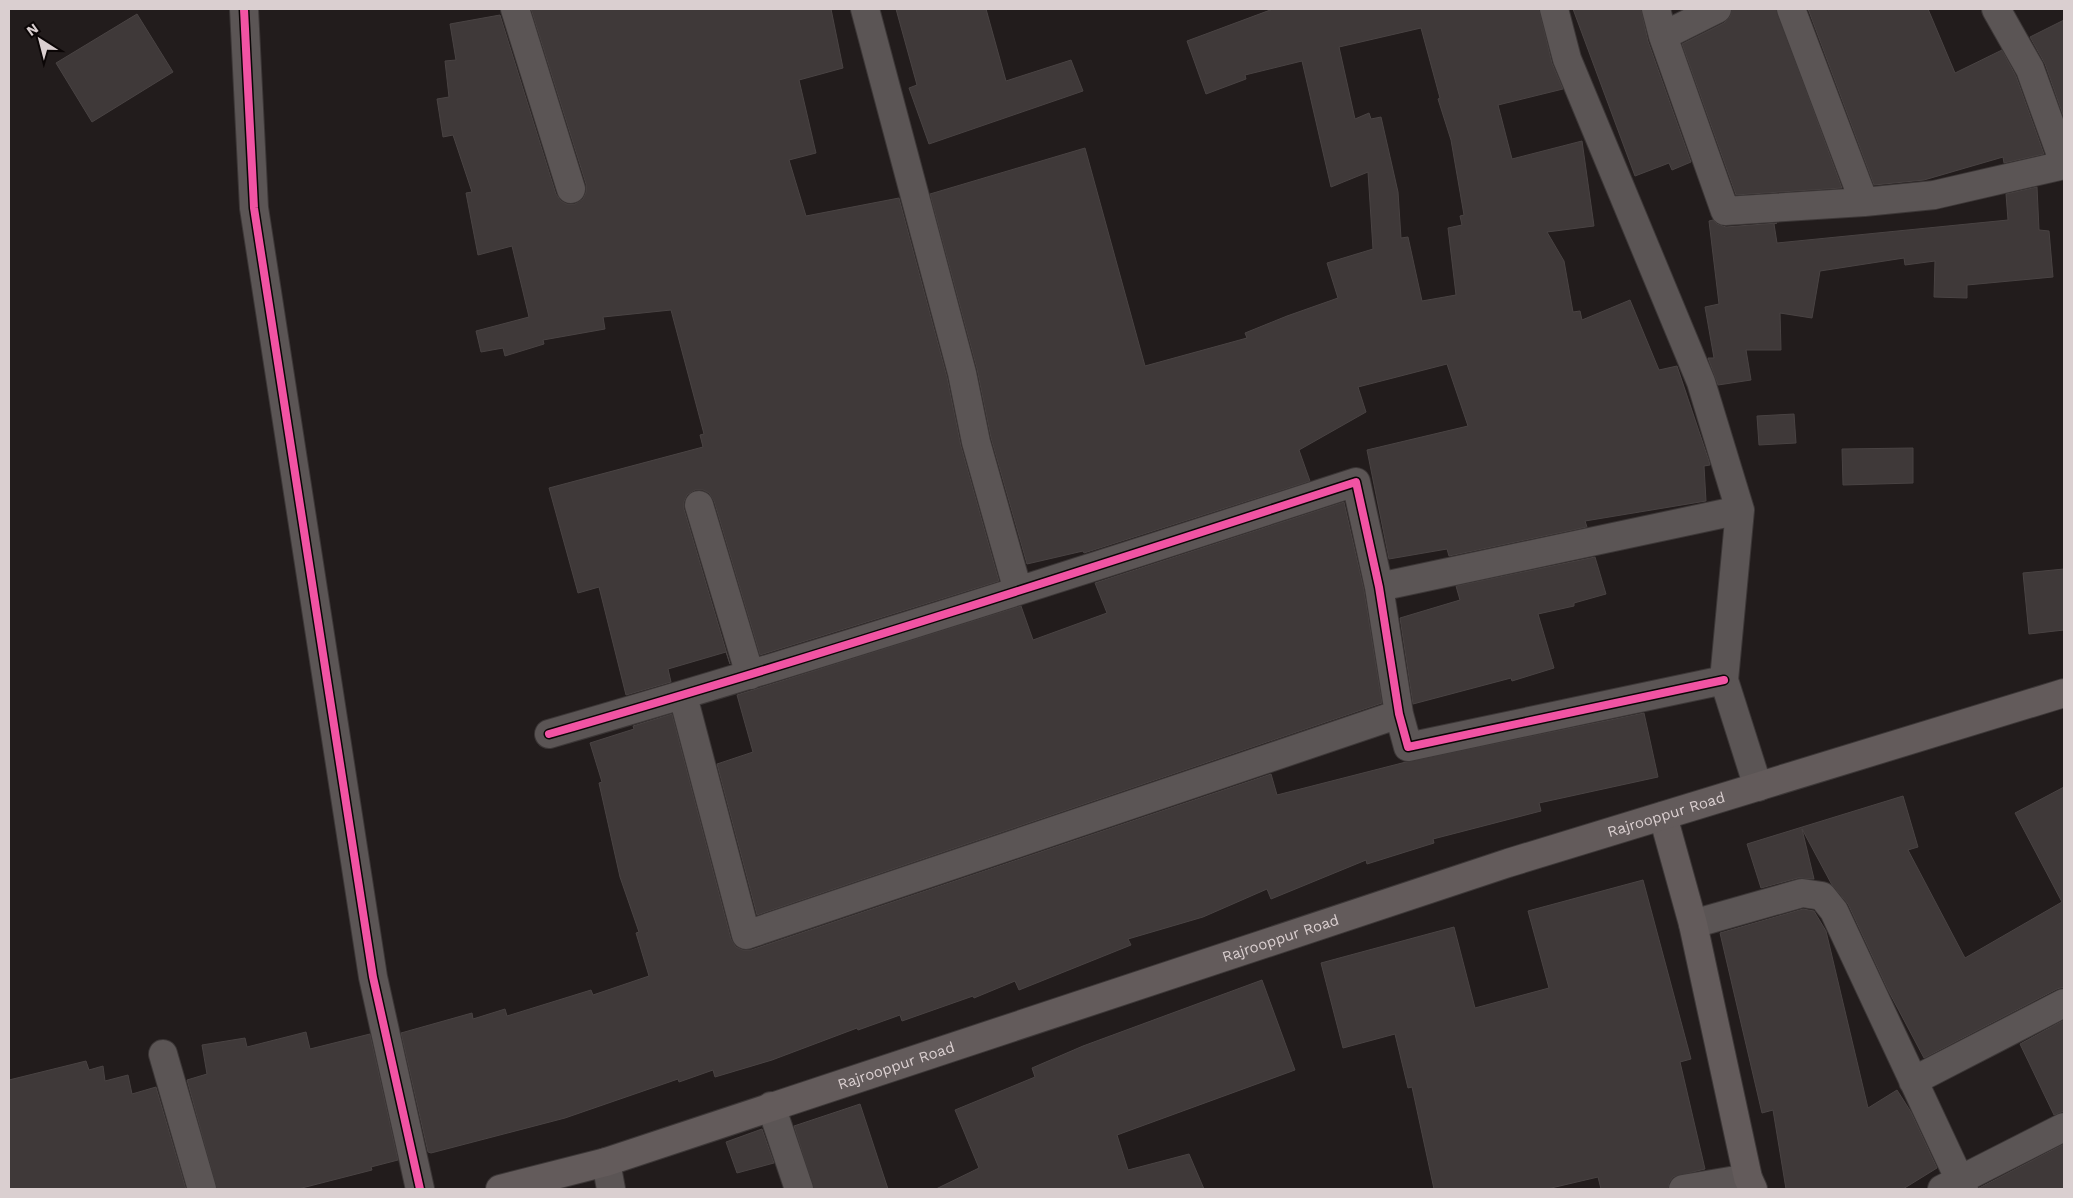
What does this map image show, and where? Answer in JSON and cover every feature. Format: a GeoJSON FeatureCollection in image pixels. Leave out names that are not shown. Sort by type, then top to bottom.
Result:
{"type":"FeatureCollection","features":[{"type":"Feature","properties":{"kind":"main road","name":"Rajrooppur Road"},"geometry":{"type":"LineString","coordinates":[[500,1189],[606,1162],[1508,863],[2064,693]]}},
{"type":"Feature","properties":{"kind":"main road"},"geometry":{"type":"LineString","coordinates":[[1663,816],[1693,924],[1750,1183]]}},
{"type":"Feature","properties":{"kind":"street"},"geometry":{"type":"LineString","coordinates":[[244,9],[254,208],[373,977],[420,1189]]}},
{"type":"Feature","properties":{"kind":"street"},"geometry":{"type":"LineString","coordinates":[[515,9],[571,190]]}},
{"type":"Feature","properties":{"kind":"street"},"geometry":{"type":"LineString","coordinates":[[865,9],[962,373],[976,442],[1018,591]]}},
{"type":"Feature","properties":{"kind":"street"},"geometry":{"type":"LineString","coordinates":[[1554,9],[1567,59],[1701,382],[1740,510],[1724,680],[1758,787]]}},
{"type":"Feature","properties":{"kind":"street"},"geometry":{"type":"LineString","coordinates":[[1656,9],[1662,36],[1725,211],[1864,202],[1934,195],[2064,164],[2030,69],[1996,9]]}},
{"type":"Feature","properties":{"kind":"street"},"geometry":{"type":"LineString","coordinates":[[1662,36],[1718,9]]}},
{"type":"Feature","properties":{"kind":"street"},"geometry":{"type":"LineString","coordinates":[[1791,9],[1864,202]]}},
{"type":"Feature","properties":{"kind":"street"},"geometry":{"type":"LineString","coordinates":[[549,734],[683,696],[1356,482],[1378,587],[1398,714],[1408,747],[1724,680]]}},
{"type":"Feature","properties":{"kind":"street"},"geometry":{"type":"LineString","coordinates":[[699,505],[750,675]]}},
{"type":"Feature","properties":{"kind":"street"},"geometry":{"type":"LineString","coordinates":[[1378,587],[1740,510]]}},
{"type":"Feature","properties":{"kind":"street"},"geometry":{"type":"LineString","coordinates":[[683,696],[746,935],[1398,714]]}},
{"type":"Feature","properties":{"kind":"street"},"geometry":{"type":"LineString","coordinates":[[1693,924],[1802,893],[1822,896],[1834,911],[1913,1081],[1955,1186],[2064,1127]]}},
{"type":"Feature","properties":{"kind":"street"},"geometry":{"type":"LineString","coordinates":[[1913,1081],[2064,1003]]}},
{"type":"Feature","properties":{"kind":"street"},"geometry":{"type":"LineString","coordinates":[[163,1054],[202,1189]]}},
{"type":"Feature","properties":{"kind":"street"},"geometry":{"type":"LineString","coordinates":[[771,1106],[799,1189]]}},
{"type":"Feature","properties":{"kind":"street"},"geometry":{"type":"LineString","coordinates":[[606,1162],[611,1189]]}},
{"type":"Feature","properties":{"kind":"street"},"geometry":{"type":"LineString","coordinates":[[1682,1189],[1750,1183]]}},
{"type":"Feature","properties":{"kind":"building"},"geometry":{"type":"Polygon","coordinates":[[[531,9],[831,9],[843,68],[799,80],[816,153],[789,160],[806,216],[899,198],[947,377],[961,446],[999,581],[760,655],[714,501],[709,493],[703,490],[695,490],[687,495],[684,509],[730,664],[726,652],[668,669],[671,682],[626,695],[599,587],[578,593],[549,488],[703,447],[700,435],[704,434],[671,310],[603,317],[605,329],[543,340],[544,344],[505,356],[503,348],[481,352],[476,331],[529,317],[512,246],[478,255],[466,193],[472,192],[453,135],[443,137],[437,99],[449,97],[445,61],[456,60],[450,24],[500,15],[556,194],[561,201],[567,204],[575,204],[583,199],[586,192],[586,184],[531,9]]]}},
{"type":"Feature","properties":{"kind":"building"},"geometry":{"type":"Polygon","coordinates":[[[896,9],[986,9],[1006,81],[1071,60],[1083,91],[929,144],[909,88],[917,85],[896,9]]]}},
{"type":"Feature","properties":{"kind":"building"},"geometry":{"type":"Polygon","coordinates":[[[1273,9],[1539,9],[1552,63],[1563,89],[1498,105],[1512,159],[1582,141],[1594,226],[1547,232],[1564,261],[1573,312],[1580,311],[1582,320],[1630,300],[1659,370],[1677,366],[1710,465],[1704,466],[1706,501],[1585,521],[1587,527],[1449,556],[1447,549],[1389,559],[1367,450],[1468,426],[1447,364],[1358,387],[1366,412],[1299,450],[1310,481],[1084,553],[1083,551],[1027,564],[991,438],[977,369],[930,194],[1085,148],[1145,366],[1247,338],[1245,333],[1338,298],[1327,263],[1373,249],[1368,172],[1331,187],[1302,61],[1245,75],[1246,79],[1206,94],[1187,41],[1273,9]],[[1421,28],[1339,47],[1355,119],[1369,113],[1371,119],[1381,117],[1398,192],[1401,238],[1408,237],[1422,301],[1456,295],[1448,228],[1462,225],[1460,216],[1464,215],[1451,140],[1438,99],[1440,98],[1421,28]]]}},
{"type":"Feature","properties":{"kind":"building"},"geometry":{"type":"Polygon","coordinates":[[[1573,9],[1641,9],[1648,41],[1691,162],[1672,170],[1669,163],[1635,176],[1573,9]]]}},
{"type":"Feature","properties":{"kind":"building"},"geometry":{"type":"Polygon","coordinates":[[[1732,9],[1776,9],[1842,188],[1736,195],[1682,44],[1724,23],[1730,17],[1732,9]]]}},
{"type":"Feature","properties":{"kind":"building"},"geometry":{"type":"Polygon","coordinates":[[[1808,9],[1928,9],[1955,73],[2002,50],[2016,76],[2044,154],[2004,163],[2003,157],[1924,180],[1874,185],[1808,9]]]}},
{"type":"Feature","properties":{"kind":"building"},"geometry":{"type":"Polygon","coordinates":[[[137,14],[173,72],[92,122],[56,63],[137,14]]]}},
{"type":"Feature","properties":{"kind":"building"},"geometry":{"type":"Polygon","coordinates":[[[2064,20],[2064,118],[2045,64],[2030,37],[2064,20]]]}},
{"type":"Feature","properties":{"kind":"building"},"geometry":{"type":"Polygon","coordinates":[[[2037,187],[2039,230],[2049,231],[2053,277],[1967,285],[1967,298],[1934,297],[1935,261],[1905,265],[1904,258],[1820,271],[1812,318],[1780,313],[1781,350],[1746,350],[1751,380],[1718,385],[1708,358],[1714,358],[1705,307],[1719,304],[1709,221],[1713,220],[1717,224],[1726,227],[1777,223],[1774,224],[1777,243],[2008,220],[2006,194],[2037,187]]]}},
{"type":"Feature","properties":{"kind":"building"},"geometry":{"type":"Polygon","coordinates":[[[1794,414],[1796,443],[1759,445],[1757,416],[1794,414]]]}},
{"type":"Feature","properties":{"kind":"building"},"geometry":{"type":"Polygon","coordinates":[[[1913,448],[1913,483],[1843,485],[1842,449],[1913,448]]]}},
{"type":"Feature","properties":{"kind":"building"},"geometry":{"type":"Polygon","coordinates":[[[1344,502],[1364,590],[1382,703],[757,915],[717,764],[753,752],[737,695],[1021,606],[1033,640],[1107,613],[1095,583],[1344,502]]]}},
{"type":"Feature","properties":{"kind":"building"},"geometry":{"type":"Polygon","coordinates":[[[1595,557],[1606,594],[1574,603],[1574,606],[1538,614],[1554,668],[1512,681],[1511,678],[1413,704],[1400,618],[1460,600],[1456,586],[1595,557]]]}},
{"type":"Feature","properties":{"kind":"building"},"geometry":{"type":"Polygon","coordinates":[[[2064,569],[2064,630],[2029,634],[2023,573],[2064,569]]]}},
{"type":"Feature","properties":{"kind":"building"},"geometry":{"type":"Polygon","coordinates":[[[1644,713],[1658,777],[1539,803],[1541,811],[1433,839],[1434,843],[1367,864],[1366,860],[1271,899],[1267,889],[1203,917],[1128,939],[1131,945],[1019,990],[1015,981],[974,998],[973,996],[902,1021],[900,1015],[858,1030],[857,1028],[772,1060],[715,1077],[713,1070],[679,1082],[678,1079],[565,1118],[431,1153],[428,1152],[401,1033],[472,1013],[473,1019],[505,1009],[507,1016],[591,990],[593,995],[649,976],[636,933],[639,932],[620,877],[599,783],[602,782],[590,743],[634,729],[633,726],[672,714],[731,939],[736,947],[743,950],[751,950],[1271,774],[1277,795],[1406,762],[1644,713]]]}},
{"type":"Feature","properties":{"kind":"building"},"geometry":{"type":"Polygon","coordinates":[[[2064,787],[2064,987],[1924,1058],[1888,990],[1848,904],[1832,885],[1802,829],[1814,879],[1798,878],[1761,888],[1747,844],[1903,796],[1918,847],[1908,850],[1965,958],[2062,902],[2015,813],[2064,787]]]}},
{"type":"Feature","properties":{"kind":"building"},"geometry":{"type":"Polygon","coordinates":[[[1643,880],[1691,1059],[1680,1062],[1705,1169],[1673,1177],[1668,1189],[1601,1189],[1598,1177],[1547,1189],[1434,1189],[1412,1087],[1408,1088],[1395,1034],[1343,1048],[1321,963],[1454,927],[1475,1008],[1549,988],[1528,911],[1643,880]]]}},
{"type":"Feature","properties":{"kind":"building"},"geometry":{"type":"Polygon","coordinates":[[[1803,909],[1814,911],[1826,931],[1868,1108],[1897,1090],[1911,1112],[1937,1168],[1903,1189],[1786,1189],[1773,1110],[1762,1113],[1720,933],[1803,909]]]}},
{"type":"Feature","properties":{"kind":"building"},"geometry":{"type":"Polygon","coordinates":[[[1262,980],[1295,1070],[1117,1135],[1128,1170],[1189,1154],[1204,1189],[936,1189],[979,1168],[955,1110],[1035,1077],[1032,1068],[1083,1046],[1262,980]]]}},
{"type":"Feature","properties":{"kind":"building"},"geometry":{"type":"Polygon","coordinates":[[[2064,1020],[2064,1111],[2054,1115],[2020,1044],[2064,1020]]]}},
{"type":"Feature","properties":{"kind":"building"},"geometry":{"type":"Polygon","coordinates":[[[306,1032],[310,1049],[370,1034],[398,1160],[371,1167],[372,1170],[298,1189],[217,1189],[187,1080],[207,1074],[202,1045],[245,1038],[247,1047],[306,1032]]]}},
{"type":"Feature","properties":{"kind":"building"},"geometry":{"type":"Polygon","coordinates":[[[86,1061],[89,1070],[103,1066],[105,1081],[128,1075],[132,1094],[156,1087],[186,1189],[9,1189],[9,1080],[86,1061]]]}},
{"type":"Feature","properties":{"kind":"building"},"geometry":{"type":"Polygon","coordinates":[[[860,1104],[888,1189],[814,1189],[794,1126],[860,1104]]]}},
{"type":"Feature","properties":{"kind":"building"},"geometry":{"type":"Polygon","coordinates":[[[762,1129],[774,1163],[737,1173],[726,1142],[762,1129]]]}},
{"type":"Feature","properties":{"kind":"building"},"geometry":{"type":"Polygon","coordinates":[[[2064,1144],[2064,1189],[1979,1189],[1979,1188],[2064,1144]]]}},
{"type":"Feature","properties":{"kind":"cycle path"},"geometry":{"type":"LineString","coordinates":[[244,9],[254,208],[373,977],[420,1189]]}},
{"type":"Feature","properties":{"kind":"cycle path"},"geometry":{"type":"LineString","coordinates":[[549,734],[853,643],[1356,482],[1379,587],[1399,714],[1408,747],[1724,680]]}}]}
